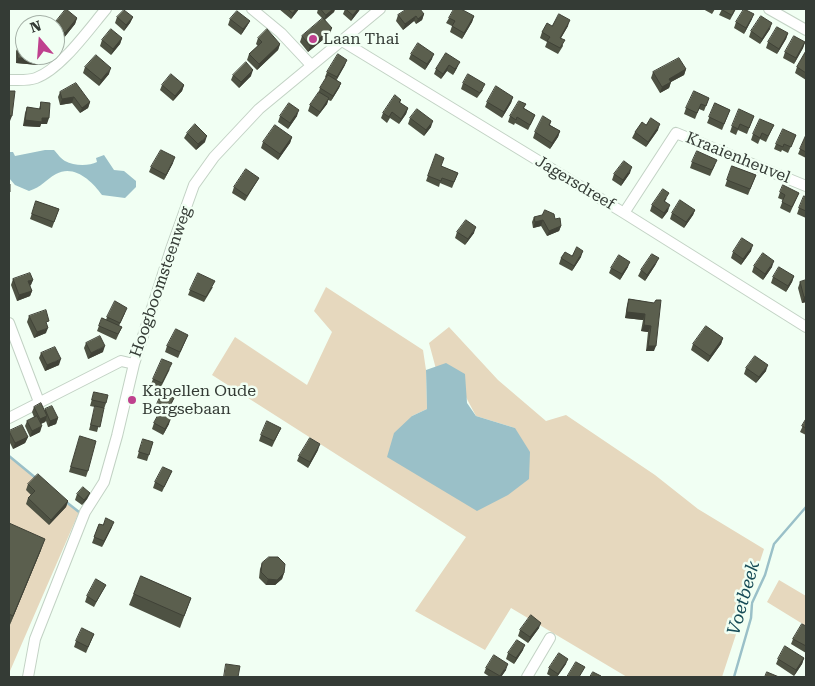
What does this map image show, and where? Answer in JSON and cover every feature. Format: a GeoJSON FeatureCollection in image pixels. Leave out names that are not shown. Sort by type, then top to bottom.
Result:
{"type":"FeatureCollection","features":[{"type":"Feature","properties":{"kind":"street"},"geometry":{"type":"LineString","coordinates":[[9,80],[36,78],[50,71],[64,58],[106,9]]}},
{"type":"Feature","properties":{"kind":"street"},"geometry":{"type":"LineString","coordinates":[[252,9],[281,33],[311,65]]}},
{"type":"Feature","properties":{"kind":"street","name":"Hoogboomsteenweg"},"geometry":{"type":"LineString","coordinates":[[28,677],[32,648],[39,630],[85,512],[104,482],[134,364],[194,185],[235,132],[259,109],[380,9]]}},
{"type":"Feature","properties":{"kind":"street"},"geometry":{"type":"LineString","coordinates":[[769,9],[806,30]]}},
{"type":"Feature","properties":{"kind":"street","name":"Jagersdreef"},"geometry":{"type":"LineString","coordinates":[[342,41],[624,213],[806,327]]}},
{"type":"Feature","properties":{"kind":"street","name":"Kraaienheuvel"},"geometry":{"type":"LineString","coordinates":[[624,213],[676,133],[806,186]]}},
{"type":"Feature","properties":{"kind":"street"},"geometry":{"type":"LineString","coordinates":[[9,323],[39,402]]}},
{"type":"Feature","properties":{"kind":"street"},"geometry":{"type":"LineString","coordinates":[[10,415],[121,361],[134,364]]}},
{"type":"Feature","properties":{"kind":"street"},"geometry":{"type":"LineString","coordinates":[[527,677],[550,638]]}},
{"type":"Feature","properties":{"kind":"shaded area"},"geometry":{"type":"Polygon","coordinates":[[[326,287],[423,350],[426,370],[427,409],[412,416],[515,428],[476,416],[459,384],[436,369],[429,343],[449,327],[498,380],[546,421],[566,415],[655,475],[698,509],[764,549],[722,677],[627,677],[511,608],[485,650],[415,611],[466,537],[212,375],[235,337],[307,385],[332,332],[314,311],[326,287]]]}},
{"type":"Feature","properties":{"kind":"shaded area"},"geometry":{"type":"Polygon","coordinates":[[[9,456],[79,512],[10,671],[9,671],[9,456]]]}},
{"type":"Feature","properties":{"kind":"shaded area"},"geometry":{"type":"Polygon","coordinates":[[[779,580],[806,596],[806,626],[767,602],[779,580]]]}},
{"type":"Feature","properties":{"kind":"water"},"geometry":{"type":"Polygon","coordinates":[[[54,150],[64,160],[77,165],[97,162],[96,158],[104,155],[114,170],[124,171],[136,181],[136,187],[125,198],[102,195],[88,180],[69,171],[56,174],[37,188],[29,191],[15,185],[9,178],[9,152],[13,152],[15,156],[54,150]]]}},
{"type":"Feature","properties":{"kind":"water"},"geometry":{"type":"Polygon","coordinates":[[[446,363],[465,374],[467,403],[476,416],[515,428],[530,452],[529,479],[508,495],[477,511],[387,457],[394,433],[412,416],[427,409],[426,370],[446,363]]]}},
{"type":"Feature","properties":{"kind":"building"},"geometry":{"type":"Polygon","coordinates":[[[66,9],[77,18],[65,33],[65,15],[61,15],[66,9]]]}},
{"type":"Feature","properties":{"kind":"building"},"geometry":{"type":"Polygon","coordinates":[[[288,9],[296,9],[293,13],[288,9]]]}},
{"type":"Feature","properties":{"kind":"building"},"geometry":{"type":"Polygon","coordinates":[[[321,9],[333,9],[326,15],[321,9]]]}},
{"type":"Feature","properties":{"kind":"building"},"geometry":{"type":"Polygon","coordinates":[[[346,9],[358,9],[353,15],[346,9]]]}},
{"type":"Feature","properties":{"kind":"building"},"geometry":{"type":"Polygon","coordinates":[[[407,9],[420,9],[424,14],[418,19],[416,16],[405,24],[398,15],[407,9]]]}},
{"type":"Feature","properties":{"kind":"building"},"geometry":{"type":"Polygon","coordinates":[[[454,9],[461,9],[474,16],[464,33],[452,26],[455,21],[449,18],[454,9]]]}},
{"type":"Feature","properties":{"kind":"building"},"geometry":{"type":"Polygon","coordinates":[[[721,9],[735,9],[732,15],[721,9]]]}},
{"type":"Feature","properties":{"kind":"building"},"geometry":{"type":"Polygon","coordinates":[[[744,9],[754,14],[746,28],[736,22],[744,9]]]}},
{"type":"Feature","properties":{"kind":"building"},"geometry":{"type":"Polygon","coordinates":[[[124,10],[133,17],[126,25],[117,17],[124,10]]]}},
{"type":"Feature","properties":{"kind":"building"},"geometry":{"type":"Polygon","coordinates":[[[237,11],[250,21],[243,29],[230,19],[237,11]]]}},
{"type":"Feature","properties":{"kind":"building"},"geometry":{"type":"Polygon","coordinates":[[[559,14],[570,20],[560,38],[565,40],[560,48],[547,41],[550,37],[542,32],[547,23],[552,26],[559,14]]]}},
{"type":"Feature","properties":{"kind":"building"},"geometry":{"type":"Polygon","coordinates":[[[761,16],[772,23],[762,39],[751,31],[761,16]]]}},
{"type":"Feature","properties":{"kind":"building"},"geometry":{"type":"Polygon","coordinates":[[[323,18],[332,28],[310,46],[302,36],[323,18]]]}},
{"type":"Feature","properties":{"kind":"building"},"geometry":{"type":"Polygon","coordinates":[[[777,27],[788,33],[779,49],[768,42],[777,27]]]}},
{"type":"Feature","properties":{"kind":"building"},"geometry":{"type":"Polygon","coordinates":[[[111,29],[122,38],[113,49],[102,40],[111,29]]]}},
{"type":"Feature","properties":{"kind":"building"},"geometry":{"type":"Polygon","coordinates":[[[267,29],[280,44],[259,64],[249,54],[262,42],[258,38],[267,29]]]}},
{"type":"Feature","properties":{"kind":"building"},"geometry":{"type":"Polygon","coordinates":[[[794,36],[805,42],[796,58],[785,52],[794,36]]]}},
{"type":"Feature","properties":{"kind":"building"},"geometry":{"type":"Polygon","coordinates":[[[418,43],[434,54],[427,64],[411,54],[418,43]]]}},
{"type":"Feature","properties":{"kind":"building"},"geometry":{"type":"Polygon","coordinates":[[[806,51],[806,73],[797,67],[806,51]]]}},
{"type":"Feature","properties":{"kind":"building"},"geometry":{"type":"Polygon","coordinates":[[[446,53],[460,62],[455,69],[449,65],[443,74],[436,69],[446,53]]]}},
{"type":"Feature","properties":{"kind":"building"},"geometry":{"type":"Polygon","coordinates":[[[338,54],[347,60],[337,77],[327,72],[338,54]]]}},
{"type":"Feature","properties":{"kind":"building"},"geometry":{"type":"Polygon","coordinates":[[[96,55],[111,68],[101,80],[85,67],[96,55]]]}},
{"type":"Feature","properties":{"kind":"building"},"geometry":{"type":"Polygon","coordinates":[[[679,58],[686,69],[669,79],[671,82],[662,87],[653,72],[679,58]]]}},
{"type":"Feature","properties":{"kind":"building"},"geometry":{"type":"Polygon","coordinates":[[[246,62],[253,70],[241,82],[233,75],[246,62]]]}},
{"type":"Feature","properties":{"kind":"building"},"geometry":{"type":"Polygon","coordinates":[[[171,74],[184,85],[175,96],[162,85],[171,74]]]}},
{"type":"Feature","properties":{"kind":"building"},"geometry":{"type":"Polygon","coordinates":[[[468,74],[485,84],[480,93],[463,83],[468,74]]]}},
{"type":"Feature","properties":{"kind":"building"},"geometry":{"type":"Polygon","coordinates":[[[328,75],[341,83],[333,96],[320,88],[328,75]]]}},
{"type":"Feature","properties":{"kind":"building"},"geometry":{"type":"Polygon","coordinates":[[[76,83],[90,102],[82,108],[74,97],[62,99],[60,92],[76,83]]]}},
{"type":"Feature","properties":{"kind":"building"},"geometry":{"type":"Polygon","coordinates":[[[496,86],[513,97],[504,112],[487,102],[496,86]]]}},
{"type":"Feature","properties":{"kind":"building"},"geometry":{"type":"Polygon","coordinates":[[[9,91],[15,91],[12,116],[9,115],[9,91]]]}},
{"type":"Feature","properties":{"kind":"building"},"geometry":{"type":"Polygon","coordinates":[[[694,91],[709,98],[706,106],[701,104],[697,113],[686,108],[694,91]]]}},
{"type":"Feature","properties":{"kind":"building"},"geometry":{"type":"Polygon","coordinates":[[[319,92],[329,98],[320,112],[310,105],[319,92]]]}},
{"type":"Feature","properties":{"kind":"building"},"geometry":{"type":"Polygon","coordinates":[[[395,95],[401,100],[399,102],[408,108],[401,119],[392,112],[389,117],[383,113],[395,95]]]}},
{"type":"Feature","properties":{"kind":"building"},"geometry":{"type":"Polygon","coordinates":[[[519,101],[526,104],[523,108],[535,115],[530,125],[517,117],[516,120],[510,116],[519,101]]]}},
{"type":"Feature","properties":{"kind":"building"},"geometry":{"type":"Polygon","coordinates":[[[41,102],[50,103],[49,118],[42,118],[42,122],[25,120],[27,107],[40,109],[41,102]]]}},
{"type":"Feature","properties":{"kind":"building"},"geometry":{"type":"Polygon","coordinates":[[[289,103],[299,110],[290,123],[280,116],[289,103]]]}},
{"type":"Feature","properties":{"kind":"building"},"geometry":{"type":"Polygon","coordinates":[[[715,103],[730,110],[724,124],[709,117],[715,103]]]}},
{"type":"Feature","properties":{"kind":"building"},"geometry":{"type":"Polygon","coordinates":[[[417,109],[433,121],[426,130],[410,118],[417,109]]]}},
{"type":"Feature","properties":{"kind":"building"},"geometry":{"type":"Polygon","coordinates":[[[739,109],[754,116],[749,128],[740,124],[738,129],[732,126],[739,109]]]}},
{"type":"Feature","properties":{"kind":"building"},"geometry":{"type":"Polygon","coordinates":[[[543,116],[551,121],[549,125],[560,131],[552,143],[535,132],[543,116]]]}},
{"type":"Feature","properties":{"kind":"building"},"geometry":{"type":"Polygon","coordinates":[[[651,118],[660,124],[648,142],[635,132],[642,122],[646,125],[651,118]]]}},
{"type":"Feature","properties":{"kind":"building"},"geometry":{"type":"Polygon","coordinates":[[[760,119],[774,125],[768,136],[762,133],[760,138],[753,134],[760,119]]]}},
{"type":"Feature","properties":{"kind":"building"},"geometry":{"type":"Polygon","coordinates":[[[195,124],[207,136],[198,144],[187,133],[195,124]]]}},
{"type":"Feature","properties":{"kind":"building"},"geometry":{"type":"Polygon","coordinates":[[[275,125],[292,137],[280,154],[263,142],[275,125]]]}},
{"type":"Feature","properties":{"kind":"building"},"geometry":{"type":"Polygon","coordinates":[[[783,129],[796,135],[791,147],[784,144],[783,147],[776,144],[783,129]]]}},
{"type":"Feature","properties":{"kind":"building"},"geometry":{"type":"Polygon","coordinates":[[[806,135],[806,152],[800,149],[806,135]]]}},
{"type":"Feature","properties":{"kind":"building"},"geometry":{"type":"Polygon","coordinates":[[[161,150],[175,157],[166,175],[151,167],[161,150]]]}},
{"type":"Feature","properties":{"kind":"building"},"geometry":{"type":"Polygon","coordinates":[[[697,151],[717,160],[712,170],[692,162],[697,151]]]}},
{"type":"Feature","properties":{"kind":"building"},"geometry":{"type":"Polygon","coordinates":[[[436,154],[444,158],[441,166],[458,173],[454,182],[442,178],[441,181],[428,176],[436,154]]]}},
{"type":"Feature","properties":{"kind":"building"},"geometry":{"type":"Polygon","coordinates":[[[624,161],[632,167],[623,180],[614,174],[624,161]]]}},
{"type":"Feature","properties":{"kind":"building"},"geometry":{"type":"Polygon","coordinates":[[[732,166],[756,175],[750,189],[727,180],[732,166]]]}},
{"type":"Feature","properties":{"kind":"building"},"geometry":{"type":"Polygon","coordinates":[[[246,169],[259,178],[247,196],[234,187],[246,169]]]}},
{"type":"Feature","properties":{"kind":"building"},"geometry":{"type":"Polygon","coordinates":[[[783,185],[799,193],[792,207],[782,202],[785,195],[780,192],[783,185]]]}},
{"type":"Feature","properties":{"kind":"building"},"geometry":{"type":"Polygon","coordinates":[[[663,189],[669,193],[664,201],[670,205],[664,213],[652,205],[663,189]]]}},
{"type":"Feature","properties":{"kind":"building"},"geometry":{"type":"Polygon","coordinates":[[[804,196],[806,197],[806,211],[799,208],[804,196]]]}},
{"type":"Feature","properties":{"kind":"building"},"geometry":{"type":"Polygon","coordinates":[[[680,200],[695,210],[686,222],[672,213],[680,200]]]}},
{"type":"Feature","properties":{"kind":"building"},"geometry":{"type":"Polygon","coordinates":[[[36,201],[59,209],[54,222],[32,214],[36,201]]]}},
{"type":"Feature","properties":{"kind":"building"},"geometry":{"type":"Polygon","coordinates":[[[545,210],[554,214],[555,219],[560,218],[561,226],[549,231],[543,220],[535,222],[534,217],[542,215],[545,210]]]}},
{"type":"Feature","properties":{"kind":"building"},"geometry":{"type":"Polygon","coordinates":[[[466,220],[476,227],[468,239],[457,232],[466,220]]]}},
{"type":"Feature","properties":{"kind":"building"},"geometry":{"type":"Polygon","coordinates":[[[742,238],[753,245],[743,259],[733,252],[742,238]]]}},
{"type":"Feature","properties":{"kind":"building"},"geometry":{"type":"Polygon","coordinates":[[[577,247],[583,251],[574,266],[561,258],[565,252],[572,256],[577,247]]]}},
{"type":"Feature","properties":{"kind":"building"},"geometry":{"type":"Polygon","coordinates":[[[763,253],[774,261],[765,274],[754,266],[763,253]]]}},
{"type":"Feature","properties":{"kind":"building"},"geometry":{"type":"Polygon","coordinates":[[[652,254],[659,258],[647,275],[641,270],[652,254]]]}},
{"type":"Feature","properties":{"kind":"building"},"geometry":{"type":"Polygon","coordinates":[[[619,255],[630,262],[622,274],[611,268],[619,255]]]}},
{"type":"Feature","properties":{"kind":"building"},"geometry":{"type":"Polygon","coordinates":[[[779,267],[794,276],[788,286],[773,277],[779,267]]]}},
{"type":"Feature","properties":{"kind":"building"},"geometry":{"type":"Polygon","coordinates":[[[30,273],[33,280],[28,281],[32,291],[19,295],[13,279],[30,273]]]}},
{"type":"Feature","properties":{"kind":"building"},"geometry":{"type":"Polygon","coordinates":[[[198,273],[215,281],[206,297],[190,290],[198,273]]]}},
{"type":"Feature","properties":{"kind":"building"},"geometry":{"type":"Polygon","coordinates":[[[806,280],[806,297],[804,297],[800,282],[806,280]]]}},
{"type":"Feature","properties":{"kind":"building"},"geometry":{"type":"Polygon","coordinates":[[[629,299],[654,303],[656,300],[661,300],[656,346],[648,346],[651,326],[644,325],[645,314],[627,312],[629,299]]]}},
{"type":"Feature","properties":{"kind":"building"},"geometry":{"type":"Polygon","coordinates":[[[115,301],[127,308],[120,323],[107,317],[115,301]]]}},
{"type":"Feature","properties":{"kind":"building"},"geometry":{"type":"Polygon","coordinates":[[[46,310],[49,321],[46,322],[48,328],[37,332],[29,316],[46,310]]]}},
{"type":"Feature","properties":{"kind":"building"},"geometry":{"type":"Polygon","coordinates":[[[102,318],[122,327],[118,334],[99,326],[102,318]]]}},
{"type":"Feature","properties":{"kind":"building"},"geometry":{"type":"Polygon","coordinates":[[[706,326],[723,338],[710,356],[693,344],[706,326]]]}},
{"type":"Feature","properties":{"kind":"building"},"geometry":{"type":"Polygon","coordinates":[[[176,329],[188,335],[180,352],[167,346],[176,329]]]}},
{"type":"Feature","properties":{"kind":"building"},"geometry":{"type":"Polygon","coordinates":[[[100,336],[105,346],[91,353],[86,343],[100,336]]]}},
{"type":"Feature","properties":{"kind":"building"},"geometry":{"type":"Polygon","coordinates":[[[55,347],[61,359],[47,365],[41,353],[55,347]]]}},
{"type":"Feature","properties":{"kind":"building"},"geometry":{"type":"Polygon","coordinates":[[[755,356],[768,365],[759,377],[746,368],[755,356]]]}},
{"type":"Feature","properties":{"kind":"building"},"geometry":{"type":"Polygon","coordinates":[[[162,359],[172,363],[162,383],[153,379],[162,359]]]}},
{"type":"Feature","properties":{"kind":"building"},"geometry":{"type":"Polygon","coordinates":[[[94,392],[108,395],[106,403],[92,400],[94,392]]]}},
{"type":"Feature","properties":{"kind":"building"},"geometry":{"type":"Polygon","coordinates":[[[162,393],[174,398],[168,410],[157,404],[162,393]]]}},
{"type":"Feature","properties":{"kind":"building"},"geometry":{"type":"Polygon","coordinates":[[[41,403],[47,416],[40,419],[34,407],[41,403]]]}},
{"type":"Feature","properties":{"kind":"building"},"geometry":{"type":"Polygon","coordinates":[[[52,406],[58,418],[50,421],[45,409],[52,406]]]}},
{"type":"Feature","properties":{"kind":"building"},"geometry":{"type":"Polygon","coordinates":[[[95,406],[104,408],[100,427],[91,425],[95,406]]]}},
{"type":"Feature","properties":{"kind":"building"},"geometry":{"type":"Polygon","coordinates":[[[160,412],[171,418],[165,429],[154,423],[160,412]]]}},
{"type":"Feature","properties":{"kind":"building"},"geometry":{"type":"Polygon","coordinates":[[[37,416],[42,426],[32,431],[27,421],[37,416]]]}},
{"type":"Feature","properties":{"kind":"building"},"geometry":{"type":"Polygon","coordinates":[[[806,419],[806,428],[802,426],[806,419]]]}},
{"type":"Feature","properties":{"kind":"building"},"geometry":{"type":"Polygon","coordinates":[[[267,421],[281,428],[274,441],[261,435],[267,421]]]}},
{"type":"Feature","properties":{"kind":"building"},"geometry":{"type":"Polygon","coordinates":[[[22,425],[28,437],[15,443],[9,431],[22,425]]]}},
{"type":"Feature","properties":{"kind":"building"},"geometry":{"type":"Polygon","coordinates":[[[80,436],[96,441],[88,471],[71,467],[80,436]]]}},
{"type":"Feature","properties":{"kind":"building"},"geometry":{"type":"Polygon","coordinates":[[[310,438],[320,444],[310,462],[299,456],[310,438]]]}},
{"type":"Feature","properties":{"kind":"building"},"geometry":{"type":"Polygon","coordinates":[[[143,439],[153,442],[149,455],[139,452],[143,439]]]}},
{"type":"Feature","properties":{"kind":"building"},"geometry":{"type":"Polygon","coordinates":[[[163,467],[172,471],[164,487],[155,482],[163,467]]]}},
{"type":"Feature","properties":{"kind":"building"},"geometry":{"type":"Polygon","coordinates":[[[38,474],[68,501],[51,520],[28,498],[35,491],[28,484],[38,474]]]}},
{"type":"Feature","properties":{"kind":"building"},"geometry":{"type":"Polygon","coordinates":[[[83,487],[90,493],[84,500],[77,494],[83,487]]]}},
{"type":"Feature","properties":{"kind":"building"},"geometry":{"type":"Polygon","coordinates":[[[106,518],[114,522],[104,541],[94,537],[99,524],[103,525],[106,518]]]}},
{"type":"Feature","properties":{"kind":"building"},"geometry":{"type":"Polygon","coordinates":[[[9,523],[45,539],[13,616],[9,614],[9,523]]]}},
{"type":"Feature","properties":{"kind":"building"},"geometry":{"type":"Polygon","coordinates":[[[269,557],[278,557],[285,564],[284,573],[277,580],[268,579],[261,572],[262,563],[269,557]]]}},
{"type":"Feature","properties":{"kind":"building"},"geometry":{"type":"Polygon","coordinates":[[[141,576],[191,598],[184,616],[134,594],[141,576]]]}},
{"type":"Feature","properties":{"kind":"building"},"geometry":{"type":"Polygon","coordinates":[[[96,579],[106,585],[96,602],[87,596],[96,579]]]}},
{"type":"Feature","properties":{"kind":"building"},"geometry":{"type":"Polygon","coordinates":[[[531,615],[541,623],[530,637],[520,630],[531,615]]]}},
{"type":"Feature","properties":{"kind":"building"},"geometry":{"type":"Polygon","coordinates":[[[802,624],[806,626],[806,646],[793,639],[802,624]]]}},
{"type":"Feature","properties":{"kind":"building"},"geometry":{"type":"Polygon","coordinates":[[[82,628],[94,634],[88,647],[76,641],[82,628]]]}},
{"type":"Feature","properties":{"kind":"building"},"geometry":{"type":"Polygon","coordinates":[[[517,640],[525,645],[516,658],[508,653],[517,640]]]}},
{"type":"Feature","properties":{"kind":"building"},"geometry":{"type":"Polygon","coordinates":[[[785,646],[804,658],[796,670],[778,659],[785,646]]]}},
{"type":"Feature","properties":{"kind":"building"},"geometry":{"type":"Polygon","coordinates":[[[559,653],[568,659],[558,674],[549,668],[559,653]]]}},
{"type":"Feature","properties":{"kind":"building"},"geometry":{"type":"Polygon","coordinates":[[[494,655],[508,664],[500,676],[486,668],[494,655]]]}},
{"type":"Feature","properties":{"kind":"building"},"geometry":{"type":"Polygon","coordinates":[[[576,662],[585,667],[579,677],[567,677],[576,662]]]}},
{"type":"Feature","properties":{"kind":"building"},"geometry":{"type":"Polygon","coordinates":[[[226,664],[240,666],[238,677],[224,677],[226,664]]]}},
{"type":"Feature","properties":{"kind":"building"},"geometry":{"type":"Polygon","coordinates":[[[593,672],[601,676],[590,677],[593,672]]]}},
{"type":"Feature","properties":{"kind":"building"},"geometry":{"type":"Polygon","coordinates":[[[767,672],[779,677],[765,677],[767,672]]]}},
{"type":"Feature","properties":{"kind":"waterway"},"geometry":{"type":"LineString","coordinates":[[9,456],[37,479]]}},
{"type":"Feature","properties":{"kind":"waterway"},"geometry":{"type":"LineString","coordinates":[[65,501],[79,512]]}},
{"type":"Feature","properties":{"kind":"waterway","name":"Voetbeek"},"geometry":{"type":"LineString","coordinates":[[734,677],[751,618],[752,603],[765,575],[774,544],[806,507]]}},
{"type":"Feature","properties":{"kind":"place","name":"Laan Thai"},"geometry":{"type":"Point","coordinates":[313,39]}},
{"type":"Feature","properties":{"kind":"place","name":"Kapellen Oude Bergsebaan"},"geometry":{"type":"Point","coordinates":[132,400]}}]}
